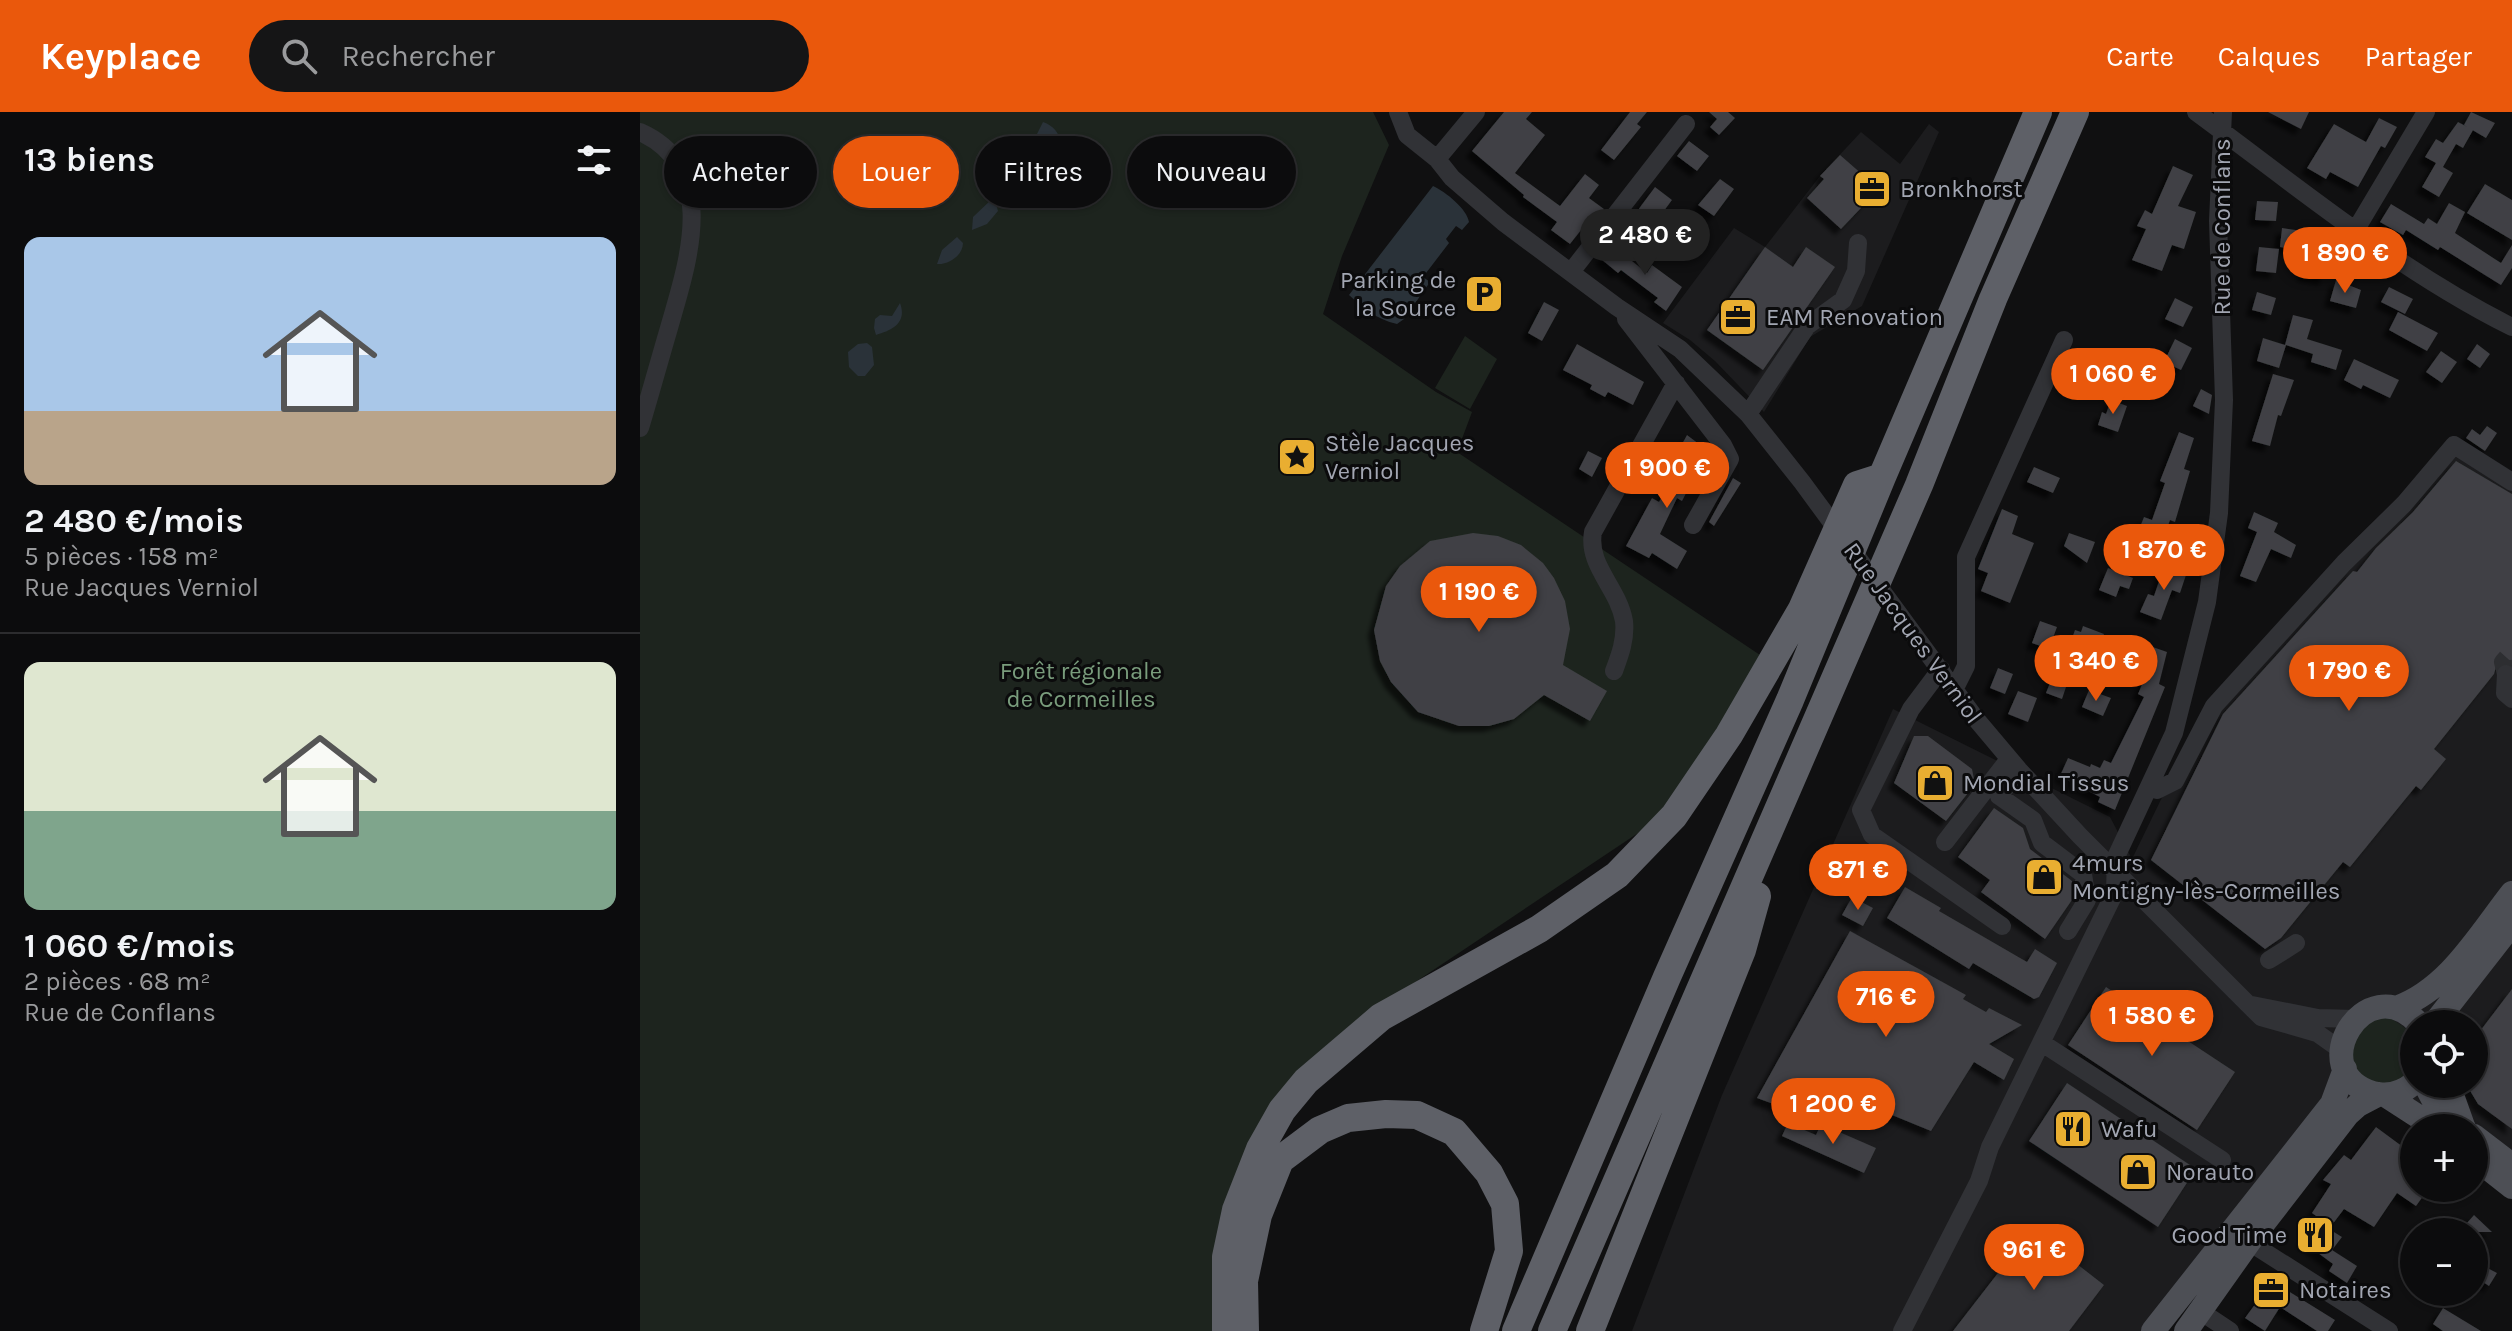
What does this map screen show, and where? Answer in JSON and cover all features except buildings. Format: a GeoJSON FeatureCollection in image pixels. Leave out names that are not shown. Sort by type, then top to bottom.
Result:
{"type":"FeatureCollection","features":[{"type":"Feature","properties":{"kind":"highway"},"geometry":{"type":"LineString","coordinates":[[1516,1331],[1673,963],[1790,700],[2038,112]]}},
{"type":"Feature","properties":{"kind":"highway"},"geometry":{"type":"LineString","coordinates":[[1552,1331],[1919,485],[1993,299],[2075,112]]}},
{"type":"Feature","properties":{"kind":"highway"},"geometry":{"type":"LineString","coordinates":[[1226,1331],[1226,1257],[1236,1210],[1260,1149],[1282,1110],[1306,1081],[1381,1017],[1539,929],[1617,875],[1674,816],[1729,735],[1802,609],[1857,485],[1882,477]]}},
{"type":"Feature","properties":{"kind":"highway"},"geometry":{"type":"LineString","coordinates":[[1590,1331],[1742,950],[1784,799]]}},
{"type":"Feature","properties":{"kind":"highway"},"geometry":{"type":"LineString","coordinates":[[1245,1331],[1244,1281],[1258,1215],[1280,1160],[1320,1130],[1348,1118],[1386,1114],[1417,1115],[1454,1132],[1489,1173],[1505,1204],[1509,1251],[1484,1331]]}},
{"type":"Feature","properties":{"kind":"main road"},"geometry":{"type":"LineString","coordinates":[[2153,1331],[2332,1104],[2343,1059],[2345,1033],[2355,1019],[2371,1009],[2396,1008],[2433,989],[2512,893]]}},
{"type":"Feature","properties":{"kind":"main road"},"geometry":{"type":"LineString","coordinates":[[2445,1010],[2512,924]]}},
{"type":"Feature","properties":{"kind":"main road"},"geometry":{"type":"LineString","coordinates":[[2458,1010],[2472,974]]}},
{"type":"Feature","properties":{"kind":"main road"},"geometry":{"type":"LineString","coordinates":[[2396,1008],[2400,1010]]}},
{"type":"Feature","properties":{"kind":"main road"},"geometry":{"type":"LineString","coordinates":[[2343,1059],[2358,1086],[2382,1095],[2413,1114]]}},
{"type":"Feature","properties":{"kind":"main road"},"geometry":{"type":"LineString","coordinates":[[2193,1321],[2249,1242],[2348,1114],[2358,1105],[2400,1091]]}},
{"type":"Feature","properties":{"kind":"main road"},"geometry":{"type":"LineString","coordinates":[[2432,1098],[2446,1114]]}},
{"type":"Feature","properties":{"kind":"main road"},"geometry":{"type":"LineString","coordinates":[[2488,1147],[2512,1165]]}},
{"type":"Feature","properties":{"kind":"main road"},"geometry":{"type":"LineString","coordinates":[[2488,1168],[2512,1187]]}},
{"type":"Feature","properties":{"kind":"street","name":"Rue Jacques Verniol"},"geometry":{"type":"LineString","coordinates":[[1398,112],[1407,135],[1437,159],[1452,178],[1503,222],[1617,307],[1680,349],[1748,414],[1802,482],[1954,690],[2014,764],[2261,1017],[2317,1033],[2343,1059]]}},
{"type":"Feature","properties":{"kind":"street"},"geometry":{"type":"LineString","coordinates":[[1437,159],[1476,112]]}},
{"type":"Feature","properties":{"kind":"street"},"geometry":{"type":"LineString","coordinates":[[2196,112],[2355,231],[2480,310],[2511,324]]}},
{"type":"Feature","properties":{"kind":"street","name":"Rue de Conflans"},"geometry":{"type":"LineString","coordinates":[[1902,1331],[1979,1181],[1990,1147],[2115,892],[2116,857],[2174,733],[2203,617],[2219,513],[2224,400],[2218,221],[2223,112]]}},
{"type":"Feature","properties":{"kind":"street"},"geometry":{"type":"LineString","coordinates":[[2355,231],[2426,112]]}},
{"type":"Feature","properties":{"kind":"street"},"geometry":{"type":"LineString","coordinates":[[1571,272],[1686,124]]}},
{"type":"Feature","properties":{"kind":"street"},"geometry":{"type":"LineString","coordinates":[[640,132],[672,154],[687,185],[693,223],[683,281],[640,428]]}},
{"type":"Feature","properties":{"kind":"street"},"geometry":{"type":"LineString","coordinates":[[1748,414],[1807,326],[1843,300],[1856,271],[1858,243]]}},
{"type":"Feature","properties":{"kind":"street"},"geometry":{"type":"LineString","coordinates":[[1617,307],[1723,445],[1730,459],[1693,525]]}},
{"type":"Feature","properties":{"kind":"street"},"geometry":{"type":"LineString","coordinates":[[1954,690],[1966,666],[1966,557],[2064,340]]}},
{"type":"Feature","properties":{"kind":"street"},"geometry":{"type":"LineString","coordinates":[[1614,671],[1624,643],[1624,622],[1618,599],[1590,548],[1593,532],[1676,383]]}},
{"type":"Feature","properties":{"kind":"street"},"geometry":{"type":"LineString","coordinates":[[2150,787],[2157,790],[2175,781],[2214,706],[2344,563],[2404,504],[2454,445],[2512,482]]}},
{"type":"Feature","properties":{"kind":"street"},"geometry":{"type":"LineString","coordinates":[[1941,669],[1911,709],[1861,810],[1872,835],[2002,926]]}},
{"type":"Feature","properties":{"kind":"street"},"geometry":{"type":"LineString","coordinates":[[2506,674],[2505,693],[2512,699]]}},
{"type":"Feature","properties":{"kind":"street"},"geometry":{"type":"LineString","coordinates":[[1945,842],[2014,764]]}},
{"type":"Feature","properties":{"kind":"street"},"geometry":{"type":"LineString","coordinates":[[2014,764],[1999,796],[2033,820],[2042,843],[2083,874],[2087,900],[2068,931]]}},
{"type":"Feature","properties":{"kind":"street"},"geometry":{"type":"LineString","coordinates":[[2269,960],[2296,943]]}},
{"type":"Feature","properties":{"kind":"street"},"geometry":{"type":"LineString","coordinates":[[2249,1004],[2318,1018],[2355,1019]]}},
{"type":"Feature","properties":{"kind":"street"},"geometry":{"type":"LineString","coordinates":[[2042,1043],[2222,1160]]}},
{"type":"Feature","properties":{"kind":"street"},"geometry":{"type":"LineString","coordinates":[[2249,1242],[2389,1331]]}},
{"type":"Feature","properties":{"kind":"street"},"geometry":{"type":"LineString","coordinates":[[2193,1321],[2230,1331]]}},
{"type":"Feature","properties":{"kind":"shaded area"},"geometry":{"type":"Polygon","coordinates":[[[1043,122],[1050,125],[1058,136],[1036,136],[1043,122]]]}},
{"type":"Feature","properties":{"kind":"shaded area"},"geometry":{"type":"Polygon","coordinates":[[[1929,124],[1939,132],[1862,306],[1810,337],[1764,412],[1715,361],[1663,323],[1734,228],[1765,247],[1820,176],[1861,132],[1900,164],[1929,124]]]}},
{"type":"Feature","properties":{"kind":"shaded area"},"geometry":{"type":"Polygon","coordinates":[[[1433,186],[1455,201],[1469,222],[1462,230],[1456,226],[1446,239],[1449,243],[1423,277],[1430,282],[1404,319],[1397,324],[1390,322],[1371,313],[1349,295],[1433,186]]]}},
{"type":"Feature","properties":{"kind":"shaded area"},"geometry":{"type":"Polygon","coordinates":[[[982,208],[997,208],[987,224],[972,230],[973,217],[982,208]]]}},
{"type":"Feature","properties":{"kind":"shaded area"},"geometry":{"type":"Polygon","coordinates":[[[957,237],[963,243],[958,255],[946,263],[937,264],[942,250],[957,237]]]}},
{"type":"Feature","properties":{"kind":"shaded area"},"geometry":{"type":"Polygon","coordinates":[[[900,303],[902,315],[897,324],[876,335],[875,319],[880,315],[892,316],[900,303]]]}},
{"type":"Feature","properties":{"kind":"shaded area"},"geometry":{"type":"Polygon","coordinates":[[[867,343],[872,347],[874,365],[865,376],[858,376],[849,367],[848,352],[858,344],[867,343]]]}},
{"type":"Feature","properties":{"kind":"shaded area"},"geometry":{"type":"Polygon","coordinates":[[[2453,441],[2512,474],[2512,1179],[2488,1147],[2488,1114],[2416,1114],[2378,1105],[2332,1120],[2167,1331],[1632,1331],[1722,1095],[1893,709],[2110,817],[2132,859],[2209,701],[2453,441]]]}},
{"type":"Feature","properties":{"kind":"green space","name":"Forêt régionale de Cormeilles"},"geometry":{"type":"Polygon","coordinates":[[[640,112],[1373,112],[1389,145],[1342,256],[1323,314],[1436,392],[1472,412],[1457,452],[1763,657],[1659,819],[1393,997],[1272,1103],[1216,1331],[640,1331],[640,112]]]}},
{"type":"Feature","properties":{"kind":"green space"},"geometry":{"type":"Polygon","coordinates":[[[1465,336],[1497,359],[1470,409],[1435,388],[1465,336]]]}},
{"type":"Feature","properties":{"kind":"green space"},"geometry":{"type":"Polygon","coordinates":[[[2389,1017],[2400,1024],[2399,1080],[2372,1082],[2357,1071],[2352,1062],[2352,1043],[2369,1020],[2389,1017]]]}},
{"type":"Feature","properties":{"kind":"tunnel"},"geometry":{"type":"LineString","coordinates":[[2506,674],[2503,662],[2512,652]]}},
{"type":"Feature","properties":{"kind":"place","name":"Bronkhorst"},"geometry":{"type":"Point","coordinates":[1872,189]}},
{"type":"Feature","properties":{"kind":"place","name":"Parking de la Source"},"geometry":{"type":"Point","coordinates":[1484,294]}},
{"type":"Feature","properties":{"kind":"place","name":"EAM Renovation"},"geometry":{"type":"Point","coordinates":[1738,317]}},
{"type":"Feature","properties":{"kind":"place","name":"Stèle Jacques Verniol"},"geometry":{"type":"Point","coordinates":[1297,457]}},
{"type":"Feature","properties":{"kind":"place","name":"Mondial Tissus"},"geometry":{"type":"Point","coordinates":[1935,783]}},
{"type":"Feature","properties":{"kind":"place","name":"4murs Montigny-lès-Cormeilles"},"geometry":{"type":"Point","coordinates":[2044,877]}},
{"type":"Feature","properties":{"kind":"place","name":"Wafu"},"geometry":{"type":"Point","coordinates":[2073,1129]}},
{"type":"Feature","properties":{"kind":"place","name":"Norauto"},"geometry":{"type":"Point","coordinates":[2138,1172]}},
{"type":"Feature","properties":{"kind":"place","name":"Good Time"},"geometry":{"type":"Point","coordinates":[2315,1235]}},
{"type":"Feature","properties":{"kind":"place","name":"Notaires"},"geometry":{"type":"Point","coordinates":[2271,1290]}}]}
